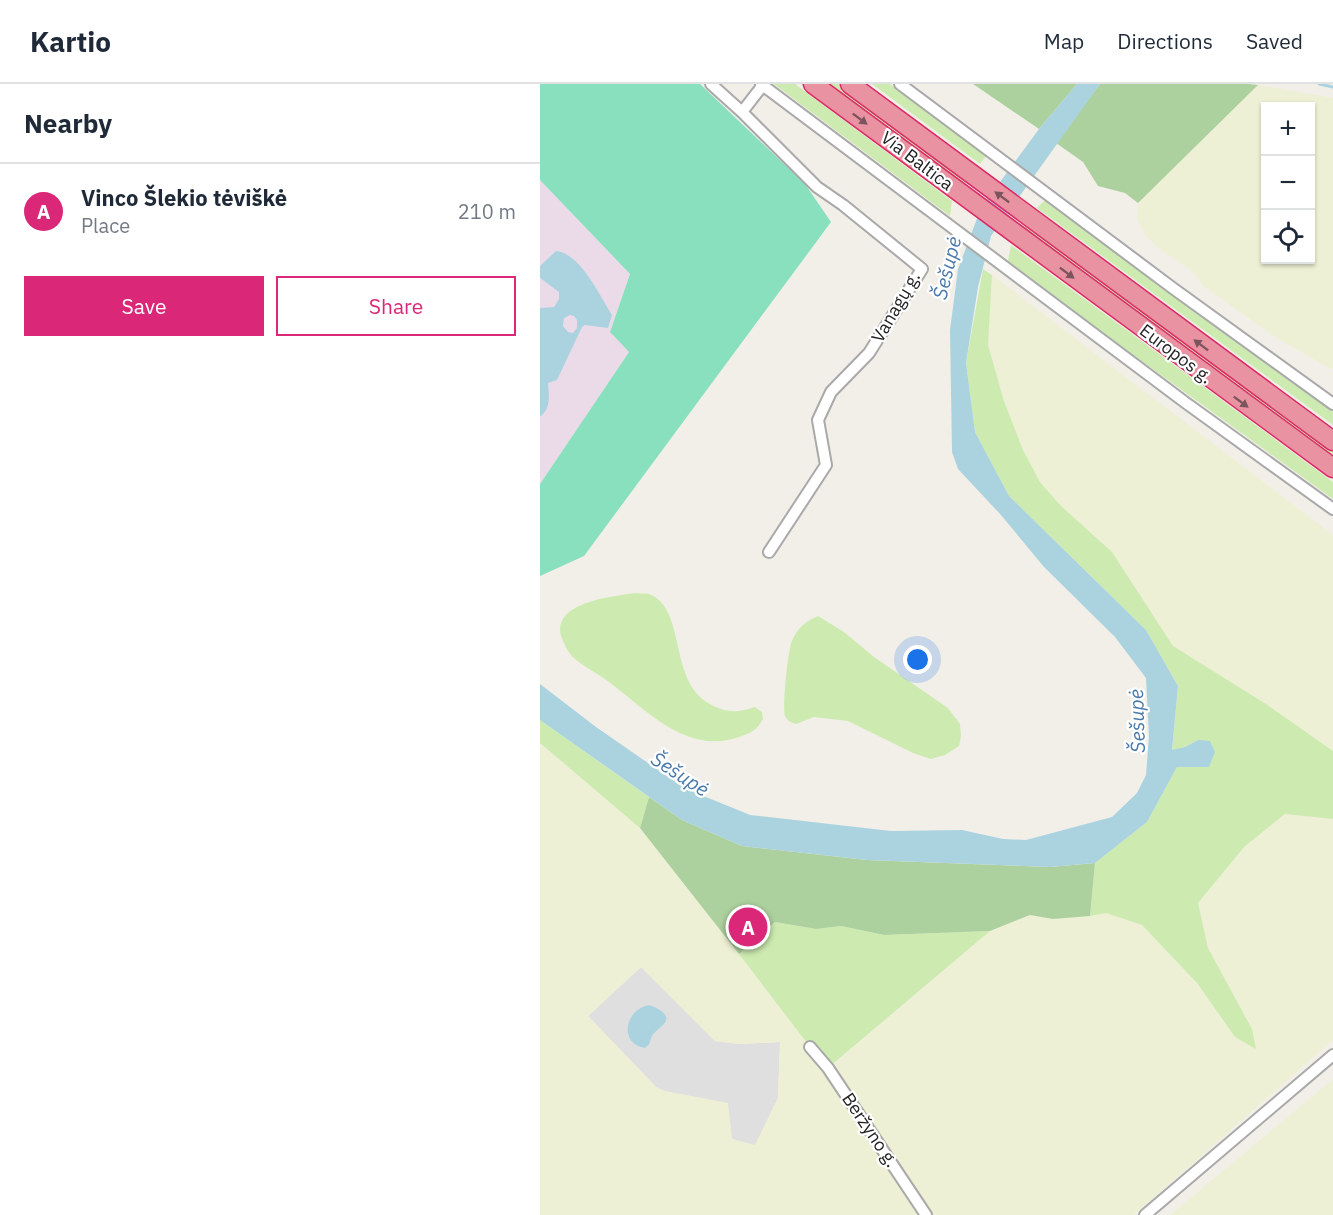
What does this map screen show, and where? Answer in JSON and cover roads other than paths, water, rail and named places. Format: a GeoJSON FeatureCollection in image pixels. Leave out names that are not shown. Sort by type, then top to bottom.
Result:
{"type":"FeatureCollection","features":[{"type":"Feature","properties":{"kind":"highway","name":"Via Baltica"},"geometry":{"type":"LineString","coordinates":[[813,84],[1020,238]]}},
{"type":"Feature","properties":{"kind":"highway","name":"Via Baltica"},"geometry":{"type":"LineString","coordinates":[[850,84],[1034,221]]}},
{"type":"Feature","properties":{"kind":"highway","name":"Europos g."},"geometry":{"type":"LineString","coordinates":[[1034,221],[1333,441]]}},
{"type":"Feature","properties":{"kind":"highway","name":"Europos g."},"geometry":{"type":"LineString","coordinates":[[1020,238],[1333,468]]}},
{"type":"Feature","properties":{"kind":"street","name":"Vanagų g."},"geometry":{"type":"LineString","coordinates":[[711,84],[817,187],[843,205],[922,269],[869,352],[831,392],[818,420],[826,465],[769,552]]}},
{"type":"Feature","properties":{"kind":"street"},"geometry":{"type":"LineString","coordinates":[[900,84],[1333,404]]}},
{"type":"Feature","properties":{"kind":"street"},"geometry":{"type":"LineString","coordinates":[[742,112],[762,85],[1232,437],[1333,509]]}},
{"type":"Feature","properties":{"kind":"street","name":"Beržyno g."},"geometry":{"type":"LineString","coordinates":[[810,1047],[828,1068],[926,1215]]}},
{"type":"Feature","properties":{"kind":"street"},"geometry":{"type":"LineString","coordinates":[[1145,1215],[1333,1054]]}},
{"type":"Feature","properties":{"kind":"water"},"geometry":{"type":"Polygon","coordinates":[[[1077,84],[1100,84],[991,236],[978,287],[966,363],[975,432],[1009,496],[1146,630],[1178,686],[1172,750],[1185,747],[1198,740],[1210,741],[1215,752],[1209,767],[1177,767],[1147,822],[1095,863],[1050,867],[867,860],[742,846],[682,820],[540,720],[540,684],[596,727],[684,788],[750,815],[891,831],[962,830],[1003,839],[1026,840],[1112,817],[1137,793],[1146,775],[1149,736],[1146,678],[1115,637],[1044,567],[1001,515],[958,469],[952,452],[950,330],[958,269],[981,208],[1039,129],[1077,84]]]}},
{"type":"Feature","properties":{"kind":"water"},"geometry":{"type":"Polygon","coordinates":[[[556,251],[573,259],[588,277],[612,315],[608,328],[585,325],[582,327],[557,380],[548,383],[548,406],[540,417],[540,308],[554,307],[559,299],[559,292],[540,278],[540,266],[556,251]],[[574,316],[564,318],[563,326],[568,332],[573,333],[577,328],[577,320],[574,316]]]}},
{"type":"Feature","properties":{"kind":"water"},"geometry":{"type":"Polygon","coordinates":[[[649,1005],[660,1010],[665,1015],[666,1021],[653,1034],[645,1048],[636,1045],[631,1040],[628,1026],[634,1013],[649,1005]]]}},
{"type":"Feature","properties":{"kind":"waterway"},"geometry":{"type":"LineString","coordinates":[[1319,84],[1333,87]]}},
{"type":"Feature","properties":{"kind":"place","name":"Vinco Šlekio tėviškė"},"geometry":{"type":"Point","coordinates":[748,927]}},
{"type":"Feature","properties":{"kind":"water label","name":"Šešupė"},"geometry":{"type":"Point","coordinates":[947,268]}},
{"type":"Feature","properties":{"kind":"water label","name":"Šešupė"},"geometry":{"type":"Point","coordinates":[1137,721]}},
{"type":"Feature","properties":{"kind":"water label","name":"Šešupė"},"geometry":{"type":"Point","coordinates":[680,774]}}]}
